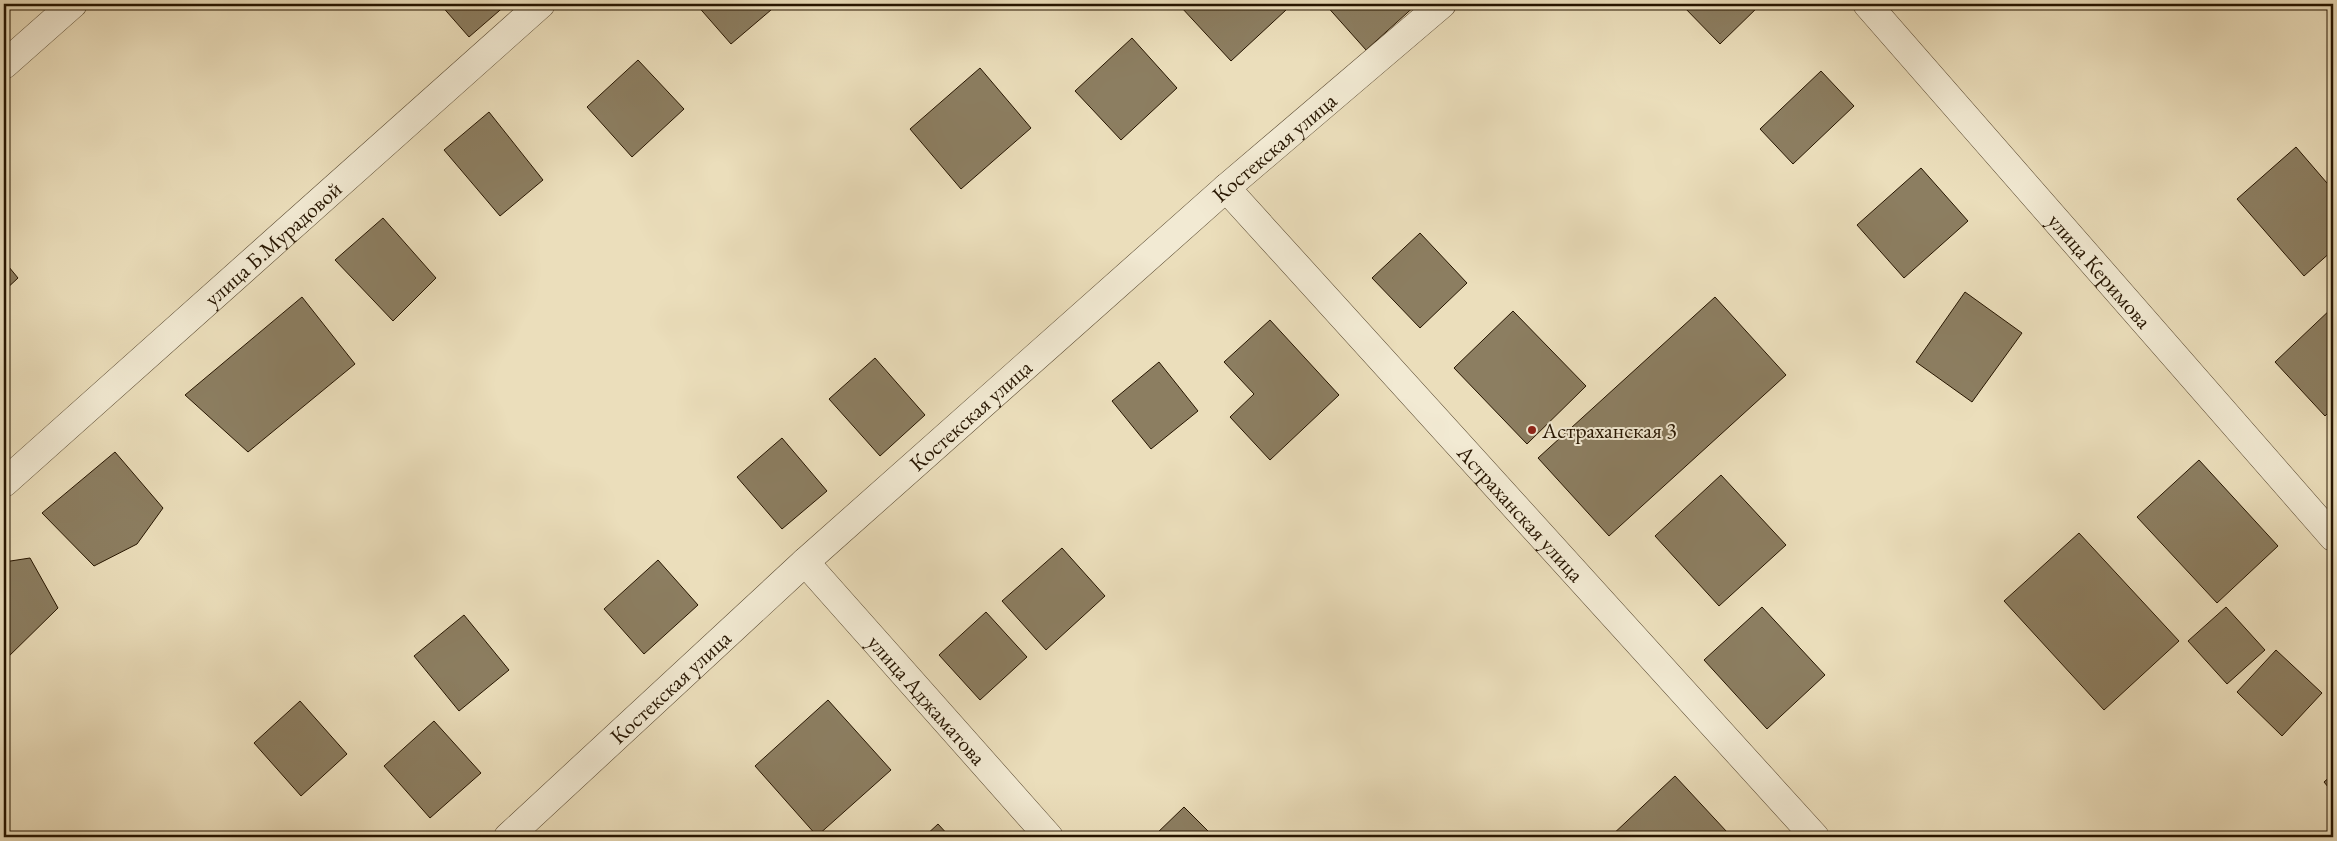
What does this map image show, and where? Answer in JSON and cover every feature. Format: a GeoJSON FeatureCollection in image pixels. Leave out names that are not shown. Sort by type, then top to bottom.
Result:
{"type":"FeatureCollection","features":[{"type":"Feature","properties":{"kind":"street"},"geometry":{"type":"LineString","coordinates":[[4,65],[73,4]]}},
{"type":"Feature","properties":{"kind":"street","name":"улица Б.Мурадовой"},"geometry":{"type":"LineString","coordinates":[[4,483],[541,4]]}},
{"type":"Feature","properties":{"kind":"street","name":"Костекская улица"},"geometry":{"type":"LineString","coordinates":[[508,837],[805,562],[1226,188],[1442,4]]}},
{"type":"Feature","properties":{"kind":"street","name":"улица Керимова"},"geometry":{"type":"LineString","coordinates":[[1867,4],[2333,537]]}},
{"type":"Feature","properties":{"kind":"street","name":"Астраханская улица"},"geometry":{"type":"LineString","coordinates":[[1226,188],[1815,837]]}},
{"type":"Feature","properties":{"kind":"street","name":"улица Аджаматова"},"geometry":{"type":"LineString","coordinates":[[805,562],[1049,837]]}},
{"type":"Feature","properties":{"kind":"building"},"geometry":{"type":"Polygon","coordinates":[[[440,4],[507,4],[469,37],[440,4]]]}},
{"type":"Feature","properties":{"kind":"building"},"geometry":{"type":"Polygon","coordinates":[[[696,4],[778,4],[731,44],[696,4]]]}},
{"type":"Feature","properties":{"kind":"building"},"geometry":{"type":"Polygon","coordinates":[[[1184,4],[1281,4],[1286,10],[1231,61],[1181,7],[1184,4]]]}},
{"type":"Feature","properties":{"kind":"building"},"geometry":{"type":"Polygon","coordinates":[[[1325,4],[1417,4],[1366,50],[1325,4]]]}},
{"type":"Feature","properties":{"kind":"building"},"geometry":{"type":"Polygon","coordinates":[[[1681,4],[1761,4],[1720,44],[1681,4]]]}},
{"type":"Feature","properties":{"kind":"building"},"geometry":{"type":"Polygon","coordinates":[[[1132,38],[1177,88],[1121,140],[1075,91],[1132,38]]]}},
{"type":"Feature","properties":{"kind":"building"},"geometry":{"type":"Polygon","coordinates":[[[638,60],[684,109],[632,157],[587,107],[638,60]]]}},
{"type":"Feature","properties":{"kind":"building"},"geometry":{"type":"Polygon","coordinates":[[[980,68],[1031,128],[961,189],[910,129],[980,68]]]}},
{"type":"Feature","properties":{"kind":"building"},"geometry":{"type":"Polygon","coordinates":[[[1821,71],[1854,106],[1793,164],[1760,129],[1821,71]]]}},
{"type":"Feature","properties":{"kind":"building"},"geometry":{"type":"Polygon","coordinates":[[[489,112],[543,180],[500,216],[444,150],[489,112]]]}},
{"type":"Feature","properties":{"kind":"building"},"geometry":{"type":"Polygon","coordinates":[[[2296,147],[2333,190],[2333,250],[2304,276],[2237,199],[2296,147]]]}},
{"type":"Feature","properties":{"kind":"building"},"geometry":{"type":"Polygon","coordinates":[[[1921,168],[1968,221],[1904,278],[1857,225],[1921,168]]]}},
{"type":"Feature","properties":{"kind":"building"},"geometry":{"type":"Polygon","coordinates":[[[383,218],[436,278],[393,321],[335,260],[383,218]]]}},
{"type":"Feature","properties":{"kind":"building"},"geometry":{"type":"Polygon","coordinates":[[[1420,233],[1467,283],[1420,328],[1372,278],[1420,233]]]}},
{"type":"Feature","properties":{"kind":"building"},"geometry":{"type":"Polygon","coordinates":[[[4,261],[18,278],[4,291],[4,261]]]}},
{"type":"Feature","properties":{"kind":"building"},"geometry":{"type":"Polygon","coordinates":[[[1965,292],[2022,333],[1972,402],[1916,362],[1965,292]]]}},
{"type":"Feature","properties":{"kind":"building"},"geometry":{"type":"Polygon","coordinates":[[[302,297],[355,364],[248,452],[185,395],[302,297]]]}},
{"type":"Feature","properties":{"kind":"building"},"geometry":{"type":"Polygon","coordinates":[[[1715,297],[1786,375],[1609,536],[1538,458],[1715,297]]]}},
{"type":"Feature","properties":{"kind":"building"},"geometry":{"type":"Polygon","coordinates":[[[2333,307],[2333,408],[2325,416],[2275,362],[2333,307]]]}},
{"type":"Feature","properties":{"kind":"building"},"geometry":{"type":"Polygon","coordinates":[[[1513,311],[1586,386],[1527,444],[1454,368],[1513,311]]]}},
{"type":"Feature","properties":{"kind":"building"},"geometry":{"type":"Polygon","coordinates":[[[1270,320],[1339,395],[1270,460],[1230,417],[1254,394],[1224,362],[1270,320]]]}},
{"type":"Feature","properties":{"kind":"building"},"geometry":{"type":"Polygon","coordinates":[[[875,358],[925,415],[880,456],[829,399],[875,358]]]}},
{"type":"Feature","properties":{"kind":"building"},"geometry":{"type":"Polygon","coordinates":[[[1159,362],[1198,411],[1151,449],[1112,401],[1159,362]]]}},
{"type":"Feature","properties":{"kind":"building"},"geometry":{"type":"Polygon","coordinates":[[[782,438],[827,491],[782,529],[737,477],[782,438]]]}},
{"type":"Feature","properties":{"kind":"building"},"geometry":{"type":"Polygon","coordinates":[[[115,452],[163,508],[137,544],[94,566],[42,513],[115,452]]]}},
{"type":"Feature","properties":{"kind":"building"},"geometry":{"type":"Polygon","coordinates":[[[2199,460],[2278,546],[2217,603],[2137,517],[2199,460]]]}},
{"type":"Feature","properties":{"kind":"building"},"geometry":{"type":"Polygon","coordinates":[[[1721,475],[1786,545],[1719,606],[1655,536],[1721,475]]]}},
{"type":"Feature","properties":{"kind":"building"},"geometry":{"type":"Polygon","coordinates":[[[2079,533],[2179,641],[2104,710],[2004,601],[2079,533]]]}},
{"type":"Feature","properties":{"kind":"building"},"geometry":{"type":"Polygon","coordinates":[[[1062,548],[1105,596],[1046,650],[1002,601],[1062,548]]]}},
{"type":"Feature","properties":{"kind":"building"},"geometry":{"type":"Polygon","coordinates":[[[30,558],[58,608],[4,661],[4,562],[30,558]]]}},
{"type":"Feature","properties":{"kind":"building"},"geometry":{"type":"Polygon","coordinates":[[[658,560],[698,605],[644,654],[604,609],[658,560]]]}},
{"type":"Feature","properties":{"kind":"building"},"geometry":{"type":"Polygon","coordinates":[[[1762,607],[1825,675],[1767,729],[1704,660],[1762,607]]]}},
{"type":"Feature","properties":{"kind":"building"},"geometry":{"type":"Polygon","coordinates":[[[2226,607],[2265,650],[2227,684],[2188,641],[2226,607]]]}},
{"type":"Feature","properties":{"kind":"building"},"geometry":{"type":"Polygon","coordinates":[[[986,612],[1027,657],[980,700],[939,655],[986,612]]]}},
{"type":"Feature","properties":{"kind":"building"},"geometry":{"type":"Polygon","coordinates":[[[464,615],[509,670],[459,711],[414,656],[464,615]]]}},
{"type":"Feature","properties":{"kind":"building"},"geometry":{"type":"Polygon","coordinates":[[[2276,650],[2322,693],[2282,736],[2237,692],[2276,650]]]}},
{"type":"Feature","properties":{"kind":"building"},"geometry":{"type":"Polygon","coordinates":[[[828,700],[891,770],[817,836],[755,766],[828,700]]]}},
{"type":"Feature","properties":{"kind":"building"},"geometry":{"type":"Polygon","coordinates":[[[300,701],[347,754],[301,796],[254,743],[300,701]]]}},
{"type":"Feature","properties":{"kind":"building"},"geometry":{"type":"Polygon","coordinates":[[[434,721],[481,773],[430,818],[384,766],[434,721]]]}},
{"type":"Feature","properties":{"kind":"building"},"geometry":{"type":"Polygon","coordinates":[[[2333,774],[2333,793],[2324,782],[2333,774]]]}},
{"type":"Feature","properties":{"kind":"building"},"geometry":{"type":"Polygon","coordinates":[[[1675,776],[1727,832],[1721,837],[1610,837],[1675,776]]]}},
{"type":"Feature","properties":{"kind":"building"},"geometry":{"type":"Polygon","coordinates":[[[1184,807],[1214,837],[1153,837],[1184,807]]]}},
{"type":"Feature","properties":{"kind":"building"},"geometry":{"type":"Polygon","coordinates":[[[938,824],[950,837],[924,837],[938,824]]]}},
{"type":"Feature","properties":{"kind":"place","name":"Астраханская 3"},"geometry":{"type":"Point","coordinates":[1532,430]}}]}
